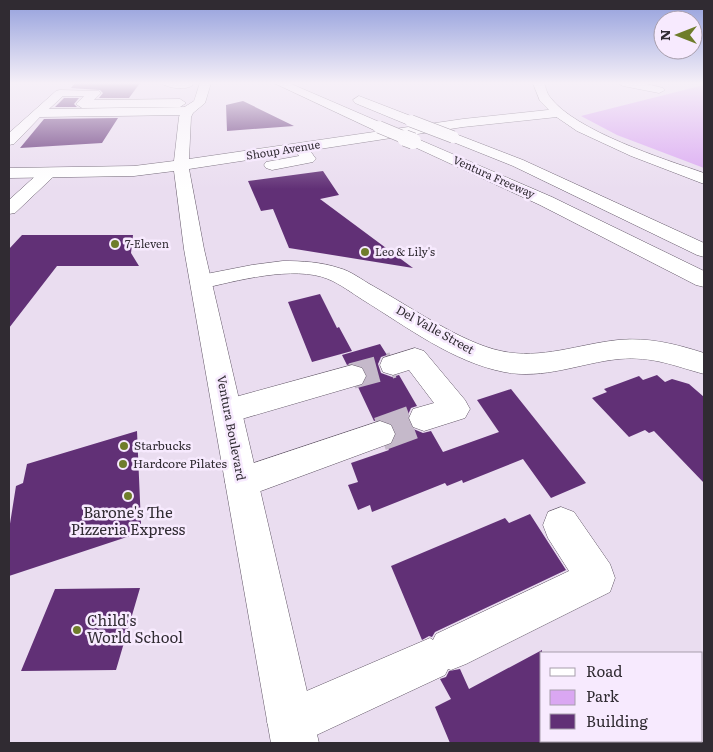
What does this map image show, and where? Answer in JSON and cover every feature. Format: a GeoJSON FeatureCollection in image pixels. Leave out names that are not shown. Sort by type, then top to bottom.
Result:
{"type":"FeatureCollection","features":[{"type":"Feature","properties":{"kind":"main road"},"geometry":{"type":"LineString","coordinates":[[9,141],[32,118]]}},
{"type":"Feature","properties":{"kind":"main road","name":"Ventura Boulevard"},"geometry":{"type":"LineString","coordinates":[[185,118],[181,164],[201,282],[293,733]]}},
{"type":"Feature","properties":{"kind":"main road","name":"Ventura Freeway"},"geometry":{"type":"LineString","coordinates":[[359,118],[546,201],[704,280]]}},
{"type":"Feature","properties":{"kind":"main road","name":"Ventura Freeway"},"geometry":{"type":"LineString","coordinates":[[404,118],[459,136],[704,251]]}},
{"type":"Feature","properties":{"kind":"main road"},"geometry":{"type":"LineString","coordinates":[[430,118],[459,136]]}},
{"type":"Feature","properties":{"kind":"main road","name":"Shoup Avenue"},"geometry":{"type":"LineString","coordinates":[[9,173],[127,171],[509,118]]}},
{"type":"Feature","properties":{"kind":"main road"},"geometry":{"type":"LineString","coordinates":[[566,118],[611,142],[704,179]]}},
{"type":"Feature","properties":{"kind":"main road"},"geometry":{"type":"LineString","coordinates":[[272,166],[308,159],[301,148]]}},
{"type":"Feature","properties":{"kind":"main road"},"geometry":{"type":"LineString","coordinates":[[9,209],[48,173]]}},
{"type":"Feature","properties":{"kind":"main road","name":"Del Valle Street"},"geometry":{"type":"LineString","coordinates":[[201,282],[269,267],[292,266],[317,269],[334,273],[466,350],[496,360],[517,364],[550,364],[619,350],[656,351],[695,360],[704,364]]}},
{"type":"Feature","properties":{"kind":"main road"},"geometry":{"type":"LineString","coordinates":[[393,365],[415,358],[455,409],[424,418]]}},
{"type":"Feature","properties":{"kind":"main road"},"geometry":{"type":"LineString","coordinates":[[228,412],[352,376]]}},
{"type":"Feature","properties":{"kind":"main road"},"geometry":{"type":"LineString","coordinates":[[242,482],[380,434]]}},
{"type":"Feature","properties":{"kind":"main road"},"geometry":{"type":"LineString","coordinates":[[293,733],[440,654],[596,578],[560,525]]}},
{"type":"Feature","properties":{"kind":"green space"},"geometry":{"type":"Polygon","coordinates":[[[585,118],[704,118],[704,168],[617,135],[585,118]]]}},
{"type":"Feature","properties":{"kind":"building"},"geometry":{"type":"Polygon","coordinates":[[[118,118],[102,143],[20,148],[44,119],[118,118]]]}},
{"type":"Feature","properties":{"kind":"building"},"geometry":{"type":"Polygon","coordinates":[[[227,118],[278,118],[294,126],[227,131],[227,118]]]}},
{"type":"Feature","properties":{"kind":"building"},"geometry":{"type":"Polygon","coordinates":[[[323,171],[339,195],[320,199],[413,268],[289,248],[273,209],[261,211],[248,181],[323,171]]]}},
{"type":"Feature","properties":{"kind":"building"},"geometry":{"type":"Polygon","coordinates":[[[22,235],[133,235],[131,253],[139,266],[57,266],[9,328],[9,249],[22,235]]]}},
{"type":"Feature","properties":{"kind":"building"},"geometry":{"type":"Polygon","coordinates":[[[320,294],[337,328],[339,327],[352,351],[312,362],[288,302],[320,294]]]}},
{"type":"Feature","properties":{"kind":"building"},"geometry":{"type":"Polygon","coordinates":[[[380,344],[387,355],[381,357],[378,364],[381,373],[392,377],[399,375],[417,406],[411,408],[407,417],[411,428],[423,433],[431,431],[443,452],[499,432],[477,400],[511,389],[586,483],[551,498],[523,459],[463,483],[462,480],[447,486],[445,483],[372,512],[370,505],[358,510],[348,485],[358,482],[351,463],[389,450],[387,447],[393,444],[397,433],[392,423],[381,419],[374,421],[358,387],[364,385],[368,375],[363,366],[353,363],[347,365],[342,355],[380,344]]]}},
{"type":"Feature","properties":{"kind":"building"},"geometry":{"type":"Polygon","coordinates":[[[657,375],[665,382],[672,379],[689,384],[704,397],[704,483],[654,431],[649,433],[645,430],[629,437],[592,398],[607,392],[604,389],[639,376],[643,380],[657,375]]]}},
{"type":"Feature","properties":{"kind":"building"},"geometry":{"type":"Polygon","coordinates":[[[137,431],[141,524],[136,525],[136,534],[9,576],[9,530],[16,486],[23,483],[27,464],[137,431]]]}},
{"type":"Feature","properties":{"kind":"building"},"geometry":{"type":"Polygon","coordinates":[[[530,514],[566,570],[435,632],[432,637],[429,636],[422,640],[391,566],[505,518],[509,523],[530,514]]]}},
{"type":"Feature","properties":{"kind":"building"},"geometry":{"type":"Polygon","coordinates":[[[140,588],[116,670],[21,671],[55,589],[140,588]]]}},
{"type":"Feature","properties":{"kind":"building"},"geometry":{"type":"Polygon","coordinates":[[[542,650],[540,652],[540,742],[542,743],[450,743],[435,707],[451,699],[440,679],[446,677],[449,671],[460,669],[469,689],[542,650]]]}},
{"type":"Feature","properties":{"kind":"tunnel"},"geometry":{"type":"LineString","coordinates":[[352,376],[393,365]]}},
{"type":"Feature","properties":{"kind":"tunnel"},"geometry":{"type":"LineString","coordinates":[[380,434],[424,418]]}},
{"type":"Feature","properties":{"kind":"place","name":"7-Eleven"},"geometry":{"type":"Point","coordinates":[115,244]}},
{"type":"Feature","properties":{"kind":"place","name":"Leo & Lily's"},"geometry":{"type":"Point","coordinates":[365,252]}},
{"type":"Feature","properties":{"kind":"place","name":"Starbucks"},"geometry":{"type":"Point","coordinates":[124,446]}},
{"type":"Feature","properties":{"kind":"place","name":"Hardcore Pilates"},"geometry":{"type":"Point","coordinates":[123,464]}},
{"type":"Feature","properties":{"kind":"place","name":"Barone's The Pizzeria Express"},"geometry":{"type":"Point","coordinates":[128,496]}},
{"type":"Feature","properties":{"kind":"place","name":"Child's World School"},"geometry":{"type":"Point","coordinates":[77,630]}}]}
